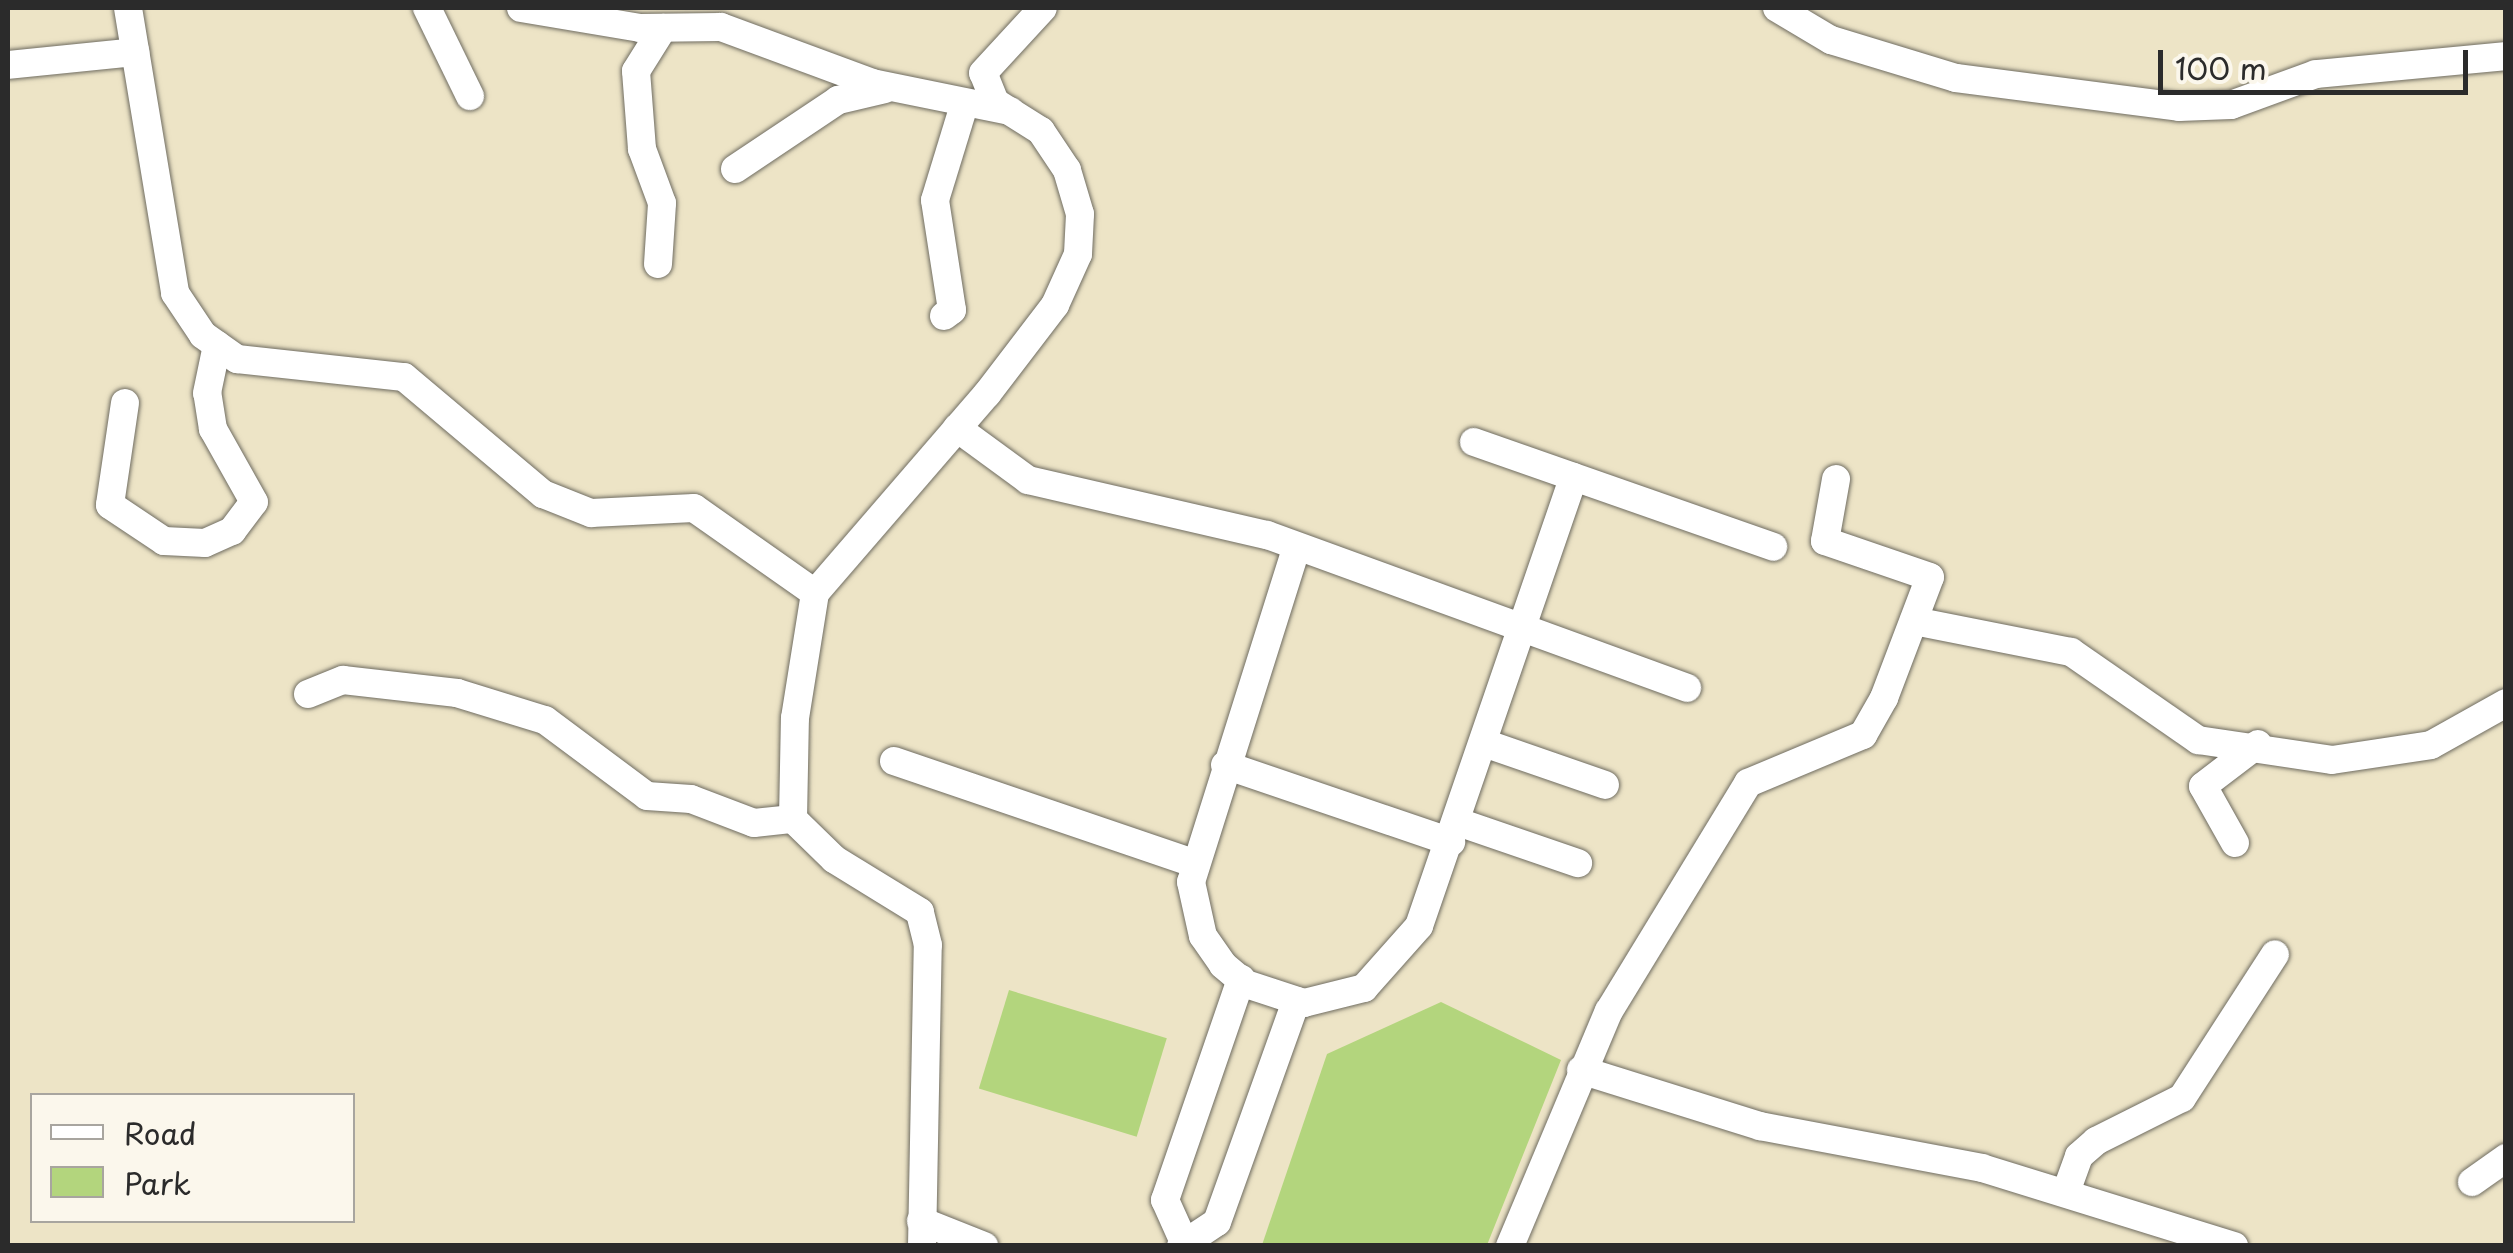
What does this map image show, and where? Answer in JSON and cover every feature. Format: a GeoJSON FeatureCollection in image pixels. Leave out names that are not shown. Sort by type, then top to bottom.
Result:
{"type":"FeatureCollection","features":[{"type":"Feature","properties":{"kind":"street"},"geometry":{"type":"LineString","coordinates":[[128,8],[176,293],[217,345],[237,360],[404,377],[543,494],[592,513],[694,508],[814,593]]}},
{"type":"Feature","properties":{"kind":"street"},"geometry":{"type":"LineString","coordinates":[[427,8],[470,96]]}},
{"type":"Feature","properties":{"kind":"street"},"geometry":{"type":"LineString","coordinates":[[521,8],[663,28],[747,33],[891,88],[1010,111]]}},
{"type":"Feature","properties":{"kind":"street"},"geometry":{"type":"LineString","coordinates":[[984,1246],[922,1233],[928,945],[920,912],[834,859],[794,819],[795,718],[814,593],[957,428],[1055,305],[1078,254],[1080,214],[1067,170],[1041,131],[1010,111],[983,74],[1043,8]]}},
{"type":"Feature","properties":{"kind":"street"},"geometry":{"type":"LineString","coordinates":[[1777,8],[1830,40],[1956,78],[2179,107],[2231,105],[2316,74],[2506,56]]}},
{"type":"Feature","properties":{"kind":"street"},"geometry":{"type":"LineString","coordinates":[[658,264],[662,203],[642,149],[636,71],[663,28]]}},
{"type":"Feature","properties":{"kind":"street"},"geometry":{"type":"LineString","coordinates":[[8,65],[135,52]]}},
{"type":"Feature","properties":{"kind":"street"},"geometry":{"type":"LineString","coordinates":[[736,169],[838,100],[891,88]]}},
{"type":"Feature","properties":{"kind":"street"},"geometry":{"type":"LineString","coordinates":[[944,316],[952,310],[935,200],[964,105]]}},
{"type":"Feature","properties":{"kind":"street"},"geometry":{"type":"LineString","coordinates":[[124,402],[111,485],[117,514],[164,541],[204,543],[232,531],[254,502],[213,429],[208,393],[217,345]]}},
{"type":"Feature","properties":{"kind":"street"},"geometry":{"type":"LineString","coordinates":[[957,428],[1028,480],[1214,520],[1687,688]]}},
{"type":"Feature","properties":{"kind":"street"},"geometry":{"type":"LineString","coordinates":[[1474,442],[1773,548]]}},
{"type":"Feature","properties":{"kind":"street"},"geometry":{"type":"LineString","coordinates":[[1296,548],[1194,863],[1192,908],[1203,936],[1240,979],[1296,1001],[1364,988],[1394,962],[1431,901],[1574,477]]}},
{"type":"Feature","properties":{"kind":"street"},"geometry":{"type":"LineString","coordinates":[[1510,1246],[1581,1070],[1748,783],[1862,735],[1914,621],[1930,577],[1825,541],[1836,479]]}},
{"type":"Feature","properties":{"kind":"street"},"geometry":{"type":"LineString","coordinates":[[1914,621],[2071,652],[2198,740],[2381,759],[2472,726],[2506,703]]}},
{"type":"Feature","properties":{"kind":"street"},"geometry":{"type":"LineString","coordinates":[[308,694],[342,680],[457,693],[546,720],[646,796],[691,800],[754,823],[794,819]]}},
{"type":"Feature","properties":{"kind":"street"},"geometry":{"type":"LineString","coordinates":[[1484,743],[1605,785]]}},
{"type":"Feature","properties":{"kind":"street"},"geometry":{"type":"LineString","coordinates":[[2235,843],[2202,786],[2258,744]]}},
{"type":"Feature","properties":{"kind":"street"},"geometry":{"type":"LineString","coordinates":[[894,761],[1194,863]]}},
{"type":"Feature","properties":{"kind":"street"},"geometry":{"type":"LineString","coordinates":[[1225,765],[1454,832],[1578,863]]}},
{"type":"Feature","properties":{"kind":"street"},"geometry":{"type":"LineString","coordinates":[[2066,1192],[2079,1156],[2096,1141],[2182,1098],[2274,954]]}},
{"type":"Feature","properties":{"kind":"street"},"geometry":{"type":"LineString","coordinates":[[1240,979],[1165,1200],[1182,1243],[1218,1222],[1296,1001]]}},
{"type":"Feature","properties":{"kind":"street"},"geometry":{"type":"LineString","coordinates":[[1581,1070],[1760,1126],[2066,1192],[2234,1246]]}},
{"type":"Feature","properties":{"kind":"street"},"geometry":{"type":"LineString","coordinates":[[2472,1182],[2506,1158]]}},
{"type":"Feature","properties":{"kind":"green space"},"geometry":{"type":"Polygon","coordinates":[[[1009,990],[1167,1038],[1137,1137],[979,1088],[1009,990]]]}},
{"type":"Feature","properties":{"kind":"green space"},"geometry":{"type":"Polygon","coordinates":[[[1441,1002],[1561,1060],[1487,1245],[1262,1245],[1327,1054],[1441,1002]]]}}]}
